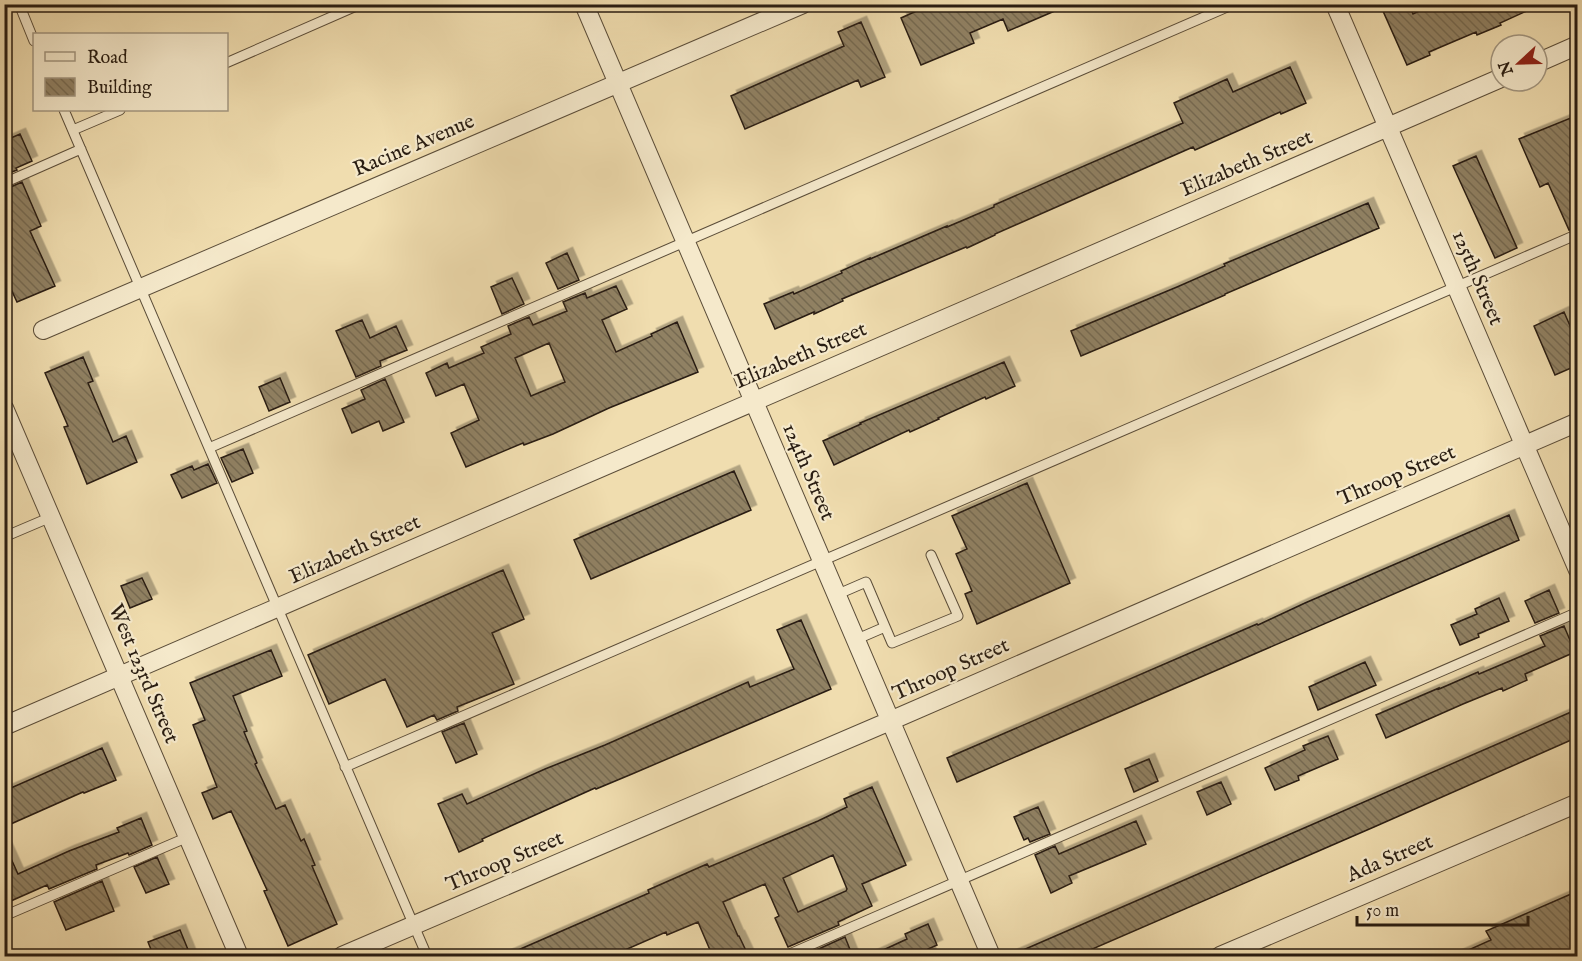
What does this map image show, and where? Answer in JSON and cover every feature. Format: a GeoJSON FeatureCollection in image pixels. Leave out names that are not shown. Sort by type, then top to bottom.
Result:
{"type":"FeatureCollection","features":[{"type":"Feature","properties":{"kind":"street","name":"124th Street"},"geometry":{"type":"LineString","coordinates":[[584,4],[991,957]]}},
{"type":"Feature","properties":{"kind":"street","name":"Racine Avenue"},"geometry":{"type":"LineString","coordinates":[[43,330],[803,4]]}},
{"type":"Feature","properties":{"kind":"street","name":"125th Street"},"geometry":{"type":"LineString","coordinates":[[1335,4],[1578,570]]}},
{"type":"Feature","properties":{"kind":"street"},"geometry":{"type":"LineString","coordinates":[[1549,58],[1578,45]]}},
{"type":"Feature","properties":{"kind":"street","name":"Elizabeth Street"},"geometry":{"type":"LineString","coordinates":[[4,726],[1489,83]]}},
{"type":"Feature","properties":{"kind":"street","name":"West 123rd Street"},"geometry":{"type":"LineString","coordinates":[[4,408],[239,957]]}},
{"type":"Feature","properties":{"kind":"street","name":"Throop Street"},"geometry":{"type":"LineString","coordinates":[[342,957],[1578,422]]}},
{"type":"Feature","properties":{"kind":"street","name":"Ada Street"},"geometry":{"type":"LineString","coordinates":[[1220,957],[1578,803]]}},
{"type":"Feature","properties":{"kind":"lane"},"geometry":{"type":"LineString","coordinates":[[19,4],[33,39]]}},
{"type":"Feature","properties":{"kind":"lane"},"geometry":{"type":"LineString","coordinates":[[228,62],[361,4]]}},
{"type":"Feature","properties":{"kind":"lane"},"geometry":{"type":"LineString","coordinates":[[209,448],[1234,4]]}},
{"type":"Feature","properties":{"kind":"lane"},"geometry":{"type":"LineString","coordinates":[[64,111],[427,957]]}},
{"type":"Feature","properties":{"kind":"lane"},"geometry":{"type":"LineString","coordinates":[[73,130],[118,111]]}},
{"type":"Feature","properties":{"kind":"lane"},"geometry":{"type":"LineString","coordinates":[[4,183],[81,149]]}},
{"type":"Feature","properties":{"kind":"lane"},"geometry":{"type":"LineString","coordinates":[[345,766],[1578,234]]}},
{"type":"Feature","properties":{"kind":"lane"},"geometry":{"type":"LineString","coordinates":[[4,537],[51,517]]}},
{"type":"Feature","properties":{"kind":"lane"},"geometry":{"type":"LineString","coordinates":[[836,595],[866,582],[892,643],[958,616],[930,555]]}},
{"type":"Feature","properties":{"kind":"lane"},"geometry":{"type":"LineString","coordinates":[[785,957],[1578,612]]}},
{"type":"Feature","properties":{"kind":"lane"},"geometry":{"type":"LineString","coordinates":[[855,640],[885,627]]}},
{"type":"Feature","properties":{"kind":"lane"},"geometry":{"type":"LineString","coordinates":[[4,916],[188,837]]}},
{"type":"Feature","properties":{"kind":"building"},"geometry":{"type":"Polygon","coordinates":[[[932,4],[1071,4],[1008,31],[1003,19],[970,33],[974,43],[921,65],[901,18],[932,4]]]}},
{"type":"Feature","properties":{"kind":"building"},"geometry":{"type":"Polygon","coordinates":[[[1397,4],[1409,4],[1413,14],[1434,4],[1542,4],[1500,23],[1501,25],[1477,35],[1476,32],[1429,52],[1430,55],[1407,65],[1383,11],[1397,4]]]}},
{"type":"Feature","properties":{"kind":"building"},"geometry":{"type":"Polygon","coordinates":[[[861,22],[885,77],[861,87],[858,80],[745,129],[731,96],[844,46],[838,32],[861,22]]]}},
{"type":"Feature","properties":{"kind":"building"},"geometry":{"type":"Polygon","coordinates":[[[1290,67],[1306,103],[1281,114],[1280,112],[1195,150],[1193,147],[967,248],[775,329],[764,304],[793,292],[794,294],[870,258],[994,207],[994,205],[1183,123],[1174,103],[1227,79],[1233,92],[1290,67]]]}},
{"type":"Feature","properties":{"kind":"building"},"geometry":{"type":"Polygon","coordinates":[[[1578,115],[1578,227],[1569,230],[1548,183],[1540,187],[1519,139],[1578,115]]]}},
{"type":"Feature","properties":{"kind":"building"},"geometry":{"type":"Polygon","coordinates":[[[20,134],[32,161],[4,175],[4,141],[20,134]]]}},
{"type":"Feature","properties":{"kind":"building"},"geometry":{"type":"Polygon","coordinates":[[[1476,156],[1517,248],[1495,258],[1453,166],[1476,156]]]}},
{"type":"Feature","properties":{"kind":"building"},"geometry":{"type":"Polygon","coordinates":[[[22,182],[41,226],[30,231],[55,286],[17,302],[4,274],[4,190],[22,182]]]}},
{"type":"Feature","properties":{"kind":"building"},"geometry":{"type":"Polygon","coordinates":[[[1368,203],[1379,228],[1081,356],[1071,331],[1368,203]]]}},
{"type":"Feature","properties":{"kind":"building"},"geometry":{"type":"Polygon","coordinates":[[[567,253],[579,280],[558,289],[546,263],[567,253]]]}},
{"type":"Feature","properties":{"kind":"building"},"geometry":{"type":"Polygon","coordinates":[[[512,278],[524,304],[502,314],[491,287],[512,278]]]}},
{"type":"Feature","properties":{"kind":"building"},"geometry":{"type":"Polygon","coordinates":[[[616,286],[627,309],[602,320],[616,352],[677,322],[698,372],[609,408],[553,434],[524,445],[523,443],[466,467],[451,433],[479,420],[464,384],[436,396],[426,373],[447,363],[449,368],[484,353],[481,347],[511,334],[508,326],[529,317],[533,325],[567,311],[563,302],[585,293],[587,298],[616,286]],[[549,343],[515,358],[531,396],[565,382],[549,343]]]}},
{"type":"Feature","properties":{"kind":"building"},"geometry":{"type":"Polygon","coordinates":[[[1564,312],[1578,344],[1578,365],[1555,375],[1534,326],[1564,312]]]}},
{"type":"Feature","properties":{"kind":"building"},"geometry":{"type":"Polygon","coordinates":[[[362,320],[370,338],[396,326],[407,350],[380,361],[381,366],[356,377],[336,331],[362,320]]]}},
{"type":"Feature","properties":{"kind":"building"},"geometry":{"type":"Polygon","coordinates":[[[83,357],[93,381],[88,383],[113,442],[126,436],[137,462],[87,484],[64,427],[68,426],[45,373],[83,357]]]}},
{"type":"Feature","properties":{"kind":"building"},"geometry":{"type":"Polygon","coordinates":[[[1004,362],[1015,386],[986,399],[985,397],[910,432],[909,430],[834,465],[823,441],[1004,362]]]}},
{"type":"Feature","properties":{"kind":"building"},"geometry":{"type":"Polygon","coordinates":[[[280,378],[290,402],[269,411],[259,387],[280,378]]]}},
{"type":"Feature","properties":{"kind":"building"},"geometry":{"type":"Polygon","coordinates":[[[385,379],[404,422],[383,431],[379,421],[352,433],[342,409],[365,399],[361,390],[385,379]]]}},
{"type":"Feature","properties":{"kind":"building"},"geometry":{"type":"Polygon","coordinates":[[[243,449],[253,473],[232,482],[221,458],[243,449]]]}},
{"type":"Feature","properties":{"kind":"building"},"geometry":{"type":"Polygon","coordinates":[[[208,464],[217,483],[182,498],[171,475],[192,466],[194,470],[208,464]]]}},
{"type":"Feature","properties":{"kind":"building"},"geometry":{"type":"Polygon","coordinates":[[[734,471],[751,510],[591,579],[574,540],[734,471]]]}},
{"type":"Feature","properties":{"kind":"building"},"geometry":{"type":"Polygon","coordinates":[[[1027,483],[1070,583],[977,624],[965,594],[972,591],[956,554],[967,549],[952,516],[1027,483]]]}},
{"type":"Feature","properties":{"kind":"building"},"geometry":{"type":"Polygon","coordinates":[[[1509,515],[1519,540],[957,782],[947,758],[1509,515]]]}},
{"type":"Feature","properties":{"kind":"building"},"geometry":{"type":"Polygon","coordinates":[[[503,570],[524,619],[492,633],[514,684],[457,707],[458,711],[437,720],[434,715],[407,727],[385,679],[329,704],[308,655],[503,570]]]}},
{"type":"Feature","properties":{"kind":"building"},"geometry":{"type":"Polygon","coordinates":[[[142,578],[152,599],[130,608],[121,586],[142,578]]]}},
{"type":"Feature","properties":{"kind":"building"},"geometry":{"type":"Polygon","coordinates":[[[1549,590],[1559,613],[1535,623],[1525,601],[1549,590]]]}},
{"type":"Feature","properties":{"kind":"building"},"geometry":{"type":"Polygon","coordinates":[[[1499,598],[1509,621],[1478,634],[1479,637],[1460,645],[1451,625],[1477,614],[1475,609],[1499,598]]]}},
{"type":"Feature","properties":{"kind":"building"},"geometry":{"type":"Polygon","coordinates":[[[801,620],[831,689],[595,788],[482,839],[483,841],[459,852],[438,804],[462,794],[467,804],[748,682],[750,687],[794,669],[777,630],[801,620]]]}},
{"type":"Feature","properties":{"kind":"building"},"geometry":{"type":"Polygon","coordinates":[[[1564,626],[1575,652],[1525,674],[1527,680],[1503,691],[1502,688],[1386,738],[1376,715],[1545,646],[1540,636],[1564,626]]]}},
{"type":"Feature","properties":{"kind":"building"},"geometry":{"type":"Polygon","coordinates":[[[271,650],[282,676],[233,696],[247,731],[244,732],[257,763],[255,764],[276,809],[285,805],[301,841],[304,839],[315,865],[312,866],[337,924],[288,946],[264,891],[267,890],[231,811],[213,819],[202,793],[217,787],[193,725],[205,720],[190,683],[271,650]]]}},
{"type":"Feature","properties":{"kind":"building"},"geometry":{"type":"Polygon","coordinates":[[[1365,662],[1376,685],[1318,710],[1309,687],[1365,662]]]}},
{"type":"Feature","properties":{"kind":"building"},"geometry":{"type":"Polygon","coordinates":[[[1578,709],[1578,737],[1374,827],[1074,957],[1007,957],[1578,709]]]}},
{"type":"Feature","properties":{"kind":"building"},"geometry":{"type":"Polygon","coordinates":[[[464,723],[477,754],[456,763],[442,732],[464,723]]]}},
{"type":"Feature","properties":{"kind":"building"},"geometry":{"type":"Polygon","coordinates":[[[1328,736],[1338,759],[1298,776],[1299,780],[1275,790],[1265,768],[1305,750],[1303,746],[1328,736]]]}},
{"type":"Feature","properties":{"kind":"building"},"geometry":{"type":"Polygon","coordinates":[[[102,748],[116,780],[4,827],[4,791],[102,748]]]}},
{"type":"Feature","properties":{"kind":"building"},"geometry":{"type":"Polygon","coordinates":[[[1149,759],[1158,781],[1134,792],[1125,769],[1149,759]]]}},
{"type":"Feature","properties":{"kind":"building"},"geometry":{"type":"Polygon","coordinates":[[[1221,782],[1231,804],[1207,815],[1197,792],[1221,782]]]}},
{"type":"Feature","properties":{"kind":"building"},"geometry":{"type":"Polygon","coordinates":[[[872,787],[906,865],[862,884],[872,906],[838,922],[839,925],[788,947],[775,918],[779,916],[765,884],[723,902],[749,957],[713,957],[698,922],[667,935],[666,932],[609,957],[502,957],[649,893],[648,890],[707,864],[709,867],[818,821],[847,807],[844,799],[872,787]],[[833,855],[783,878],[798,912],[847,889],[833,855]]]}},
{"type":"Feature","properties":{"kind":"building"},"geometry":{"type":"Polygon","coordinates":[[[1038,807],[1050,834],[1030,842],[1028,838],[1024,840],[1014,817],[1038,807]]]}},
{"type":"Feature","properties":{"kind":"building"},"geometry":{"type":"Polygon","coordinates":[[[141,818],[152,845],[96,865],[97,869],[49,889],[47,885],[4,904],[4,843],[18,874],[119,832],[117,828],[141,818]]]}},
{"type":"Feature","properties":{"kind":"building"},"geometry":{"type":"Polygon","coordinates":[[[1136,821],[1146,844],[1069,876],[1072,883],[1051,893],[1035,855],[1055,846],[1059,854],[1136,821]]]}},
{"type":"Feature","properties":{"kind":"building"},"geometry":{"type":"Polygon","coordinates":[[[157,857],[169,884],[146,893],[134,867],[157,857]]]}},
{"type":"Feature","properties":{"kind":"building"},"geometry":{"type":"Polygon","coordinates":[[[102,881],[114,911],[66,930],[54,902],[102,881]]]}},
{"type":"Feature","properties":{"kind":"building"},"geometry":{"type":"Polygon","coordinates":[[[1578,891],[1578,957],[1453,957],[1491,940],[1486,931],[1578,891]]]}},
{"type":"Feature","properties":{"kind":"building"},"geometry":{"type":"Polygon","coordinates":[[[928,924],[937,945],[928,949],[932,957],[868,957],[907,939],[905,934],[928,924]]]}},
{"type":"Feature","properties":{"kind":"building"},"geometry":{"type":"Polygon","coordinates":[[[180,930],[191,957],[154,957],[148,942],[180,930]]]}},
{"type":"Feature","properties":{"kind":"building"},"geometry":{"type":"Polygon","coordinates":[[[845,937],[853,957],[801,957],[845,937]]]}}]}
